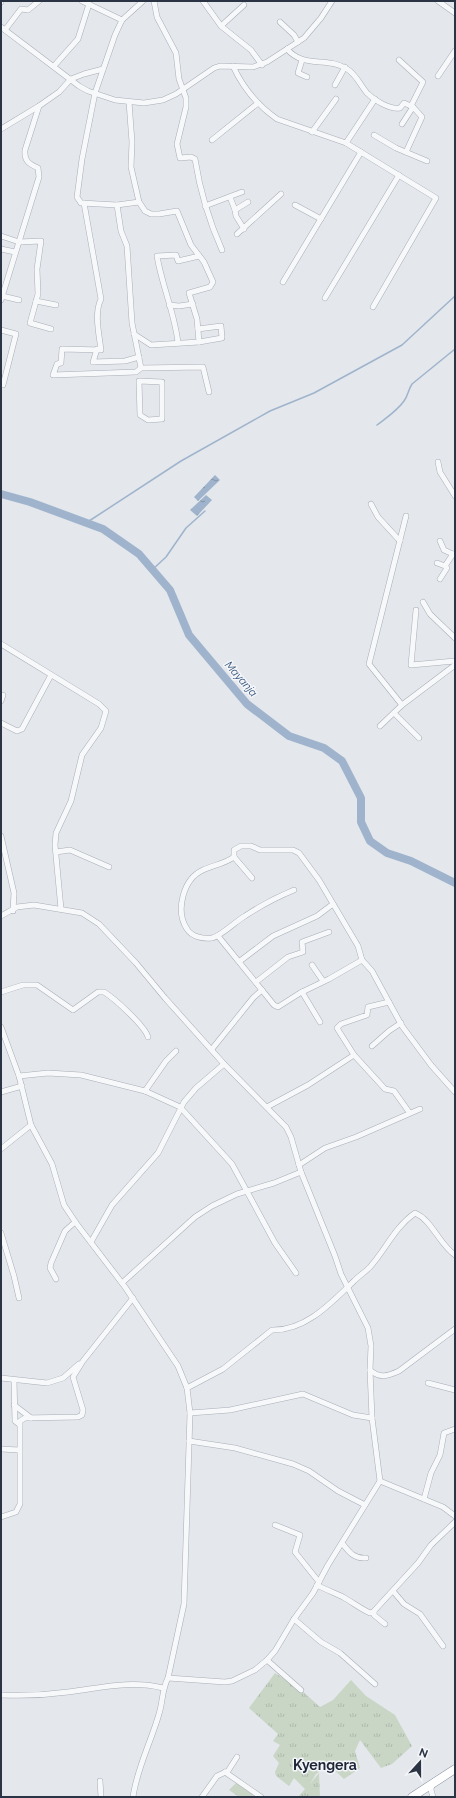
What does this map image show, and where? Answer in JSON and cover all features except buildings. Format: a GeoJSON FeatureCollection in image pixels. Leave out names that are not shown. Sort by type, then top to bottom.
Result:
{"type":"FeatureCollection","features":[{"type":"Feature","properties":{"kind":"highway"},"geometry":{"type":"LineString","coordinates":[[412,1797],[455,1769]]}},
{"type":"Feature","properties":{"kind":"street"},"geometry":{"type":"LineString","coordinates":[[39,1],[28,10],[21,9],[3,28],[79,86],[94,93],[129,102],[156,102],[176,94],[214,68],[220,66],[253,67],[262,65],[304,38],[332,1]]}},
{"type":"Feature","properties":{"kind":"street"},"geometry":{"type":"LineString","coordinates":[[82,1],[122,20]]}},
{"type":"Feature","properties":{"kind":"street"},"geometry":{"type":"LineString","coordinates":[[139,202],[117,205],[80,203],[77,197],[82,158],[94,93],[122,20],[142,1]]}},
{"type":"Feature","properties":{"kind":"street"},"geometry":{"type":"LineString","coordinates":[[154,1],[158,17],[176,53],[179,79],[184,89],[186,107],[178,134],[178,154],[180,158],[195,159],[205,206],[222,250]]}},
{"type":"Feature","properties":{"kind":"street"},"geometry":{"type":"LineString","coordinates":[[203,1],[221,26],[251,50],[262,65]]}},
{"type":"Feature","properties":{"kind":"street"},"geometry":{"type":"LineString","coordinates":[[438,1],[455,13]]}},
{"type":"Feature","properties":{"kind":"street"},"geometry":{"type":"LineString","coordinates":[[54,66],[78,39],[89,4]]}},
{"type":"Feature","properties":{"kind":"street"},"geometry":{"type":"LineString","coordinates":[[221,26],[244,5]]}},
{"type":"Feature","properties":{"kind":"street"},"geometry":{"type":"LineString","coordinates":[[280,22],[294,35],[298,42]]}},
{"type":"Feature","properties":{"kind":"street"},"geometry":{"type":"LineString","coordinates":[[287,48],[293,56],[302,60],[340,64],[349,70],[366,92],[375,99],[392,108],[400,108],[404,103],[412,107],[422,118],[406,152]]}},
{"type":"Feature","properties":{"kind":"street"},"geometry":{"type":"LineString","coordinates":[[438,76],[455,51]]}},
{"type":"Feature","properties":{"kind":"street"},"geometry":{"type":"LineString","coordinates":[[302,60],[298,73],[307,77]]}},
{"type":"Feature","properties":{"kind":"street"},"geometry":{"type":"LineString","coordinates":[[399,60],[423,82],[412,107],[402,124]]}},
{"type":"Feature","properties":{"kind":"street"},"geometry":{"type":"LineString","coordinates":[[234,66],[240,81],[258,103],[277,119],[346,143],[436,198],[373,307]]}},
{"type":"Feature","properties":{"kind":"street"},"geometry":{"type":"LineString","coordinates":[[335,85],[345,67]]}},
{"type":"Feature","properties":{"kind":"street"},"geometry":{"type":"LineString","coordinates":[[1,129],[59,92],[71,80],[84,74],[103,69]]}},
{"type":"Feature","properties":{"kind":"street"},"geometry":{"type":"LineString","coordinates":[[312,132],[336,99]]}},
{"type":"Feature","properties":{"kind":"street"},"geometry":{"type":"LineString","coordinates":[[346,143],[375,99]]}},
{"type":"Feature","properties":{"kind":"street"},"geometry":{"type":"LineString","coordinates":[[129,102],[132,142],[131,167],[139,202],[145,211],[151,214],[177,211],[191,246],[204,262],[213,282],[210,287],[189,293],[193,304],[199,342]]}},
{"type":"Feature","properties":{"kind":"street"},"geometry":{"type":"LineString","coordinates":[[212,140],[258,103]]}},
{"type":"Feature","properties":{"kind":"street"},"geometry":{"type":"LineString","coordinates":[[19,300],[2,298],[39,177],[38,168],[26,162],[24,157],[39,106]]}},
{"type":"Feature","properties":{"kind":"street"},"geometry":{"type":"LineString","coordinates":[[374,135],[427,161]]}},
{"type":"Feature","properties":{"kind":"street"},"geometry":{"type":"LineString","coordinates":[[283,282],[361,152]]}},
{"type":"Feature","properties":{"kind":"street"},"geometry":{"type":"LineString","coordinates":[[325,298],[398,175]]}},
{"type":"Feature","properties":{"kind":"street"},"geometry":{"type":"LineString","coordinates":[[205,206],[242,192]]}},
{"type":"Feature","properties":{"kind":"street"},"geometry":{"type":"LineString","coordinates":[[237,234],[281,194]]}},
{"type":"Feature","properties":{"kind":"street"},"geometry":{"type":"LineString","coordinates":[[230,197],[236,216],[244,229]]}},
{"type":"Feature","properties":{"kind":"street"},"geometry":{"type":"LineString","coordinates":[[235,210],[248,202]]}},
{"type":"Feature","properties":{"kind":"street"},"geometry":{"type":"LineString","coordinates":[[84,203],[101,299],[98,304],[101,350],[62,349],[62,363],[57,364],[53,375],[136,372],[141,368],[203,366],[210,392]]}},
{"type":"Feature","properties":{"kind":"street"},"geometry":{"type":"LineString","coordinates":[[117,205],[121,231],[128,246],[130,304],[141,368]]}},
{"type":"Feature","properties":{"kind":"street"},"geometry":{"type":"LineString","coordinates":[[294,205],[321,219]]}},
{"type":"Feature","properties":{"kind":"street"},"geometry":{"type":"LineString","coordinates":[[1,236],[19,242],[41,241],[37,269],[38,294],[30,323],[51,329]]}},
{"type":"Feature","properties":{"kind":"street"},"geometry":{"type":"LineString","coordinates":[[1,249],[15,252]]}},
{"type":"Feature","properties":{"kind":"street"},"geometry":{"type":"LineString","coordinates":[[178,344],[176,324],[161,278],[157,256],[176,254],[178,261],[199,256]]}},
{"type":"Feature","properties":{"kind":"street"},"geometry":{"type":"LineString","coordinates":[[36,301],[56,305]]}},
{"type":"Feature","properties":{"kind":"street"},"geometry":{"type":"LineString","coordinates":[[169,305],[179,306],[193,304]]}},
{"type":"Feature","properties":{"kind":"street"},"geometry":{"type":"LineString","coordinates":[[134,334],[151,345],[199,342],[222,338],[222,326],[198,329]]}},
{"type":"Feature","properties":{"kind":"street"},"geometry":{"type":"LineString","coordinates":[[1,330],[16,334],[3,385]]}},
{"type":"Feature","properties":{"kind":"street"},"geometry":{"type":"LineString","coordinates":[[96,350],[93,362],[125,361],[139,358]]}},
{"type":"Feature","properties":{"kind":"street"},"geometry":{"type":"LineString","coordinates":[[139,381],[162,382],[162,419],[148,420],[140,415],[140,407],[139,381]]}},
{"type":"Feature","properties":{"kind":"street"},"geometry":{"type":"LineString","coordinates":[[438,462],[440,472],[455,496]]}},
{"type":"Feature","properties":{"kind":"street"},"geometry":{"type":"LineString","coordinates":[[371,504],[378,517],[400,541]]}},
{"type":"Feature","properties":{"kind":"street"},"geometry":{"type":"LineString","coordinates":[[402,706],[369,664],[406,516]]}},
{"type":"Feature","properties":{"kind":"street"},"geometry":{"type":"LineString","coordinates":[[440,541],[444,550],[454,555],[445,566],[447,568],[440,579]]}},
{"type":"Feature","properties":{"kind":"street"},"geometry":{"type":"LineString","coordinates":[[437,563],[445,566]]}},
{"type":"Feature","properties":{"kind":"street"},"geometry":{"type":"LineString","coordinates":[[423,602],[430,614],[455,638]]}},
{"type":"Feature","properties":{"kind":"street"},"geometry":{"type":"LineString","coordinates":[[416,610],[411,665],[455,661]]}},
{"type":"Feature","properties":{"kind":"street"},"geometry":{"type":"LineString","coordinates":[[1,644],[99,704],[106,711],[101,728],[82,755],[71,801],[57,828],[56,852],[61,909]]}},
{"type":"Feature","properties":{"kind":"street"},"geometry":{"type":"LineString","coordinates":[[380,726],[402,706],[455,665]]}},
{"type":"Feature","properties":{"kind":"street"},"geometry":{"type":"LineString","coordinates":[[1,723],[17,731],[22,729],[51,675]]}},
{"type":"Feature","properties":{"kind":"street"},"geometry":{"type":"LineString","coordinates":[[1,701],[3,695]]}},
{"type":"Feature","properties":{"kind":"street"},"geometry":{"type":"LineString","coordinates":[[394,713],[419,738]]}},
{"type":"Feature","properties":{"kind":"street"},"geometry":{"type":"LineString","coordinates":[[1,836],[14,893],[13,911]]}},
{"type":"Feature","properties":{"kind":"street"},"geometry":{"type":"LineString","coordinates":[[252,878],[234,857],[234,850],[241,846],[251,846],[260,850],[296,851],[320,880],[358,946],[362,960],[372,971],[401,1023],[432,1065],[455,1092]]}},
{"type":"Feature","properties":{"kind":"street"},"geometry":{"type":"LineString","coordinates":[[56,852],[70,850],[109,866]]}},
{"type":"Feature","properties":{"kind":"street"},"geometry":{"type":"LineString","coordinates":[[234,857],[224,864],[202,870],[197,874],[182,897],[183,917],[187,929],[192,934],[203,938],[218,936],[246,915],[294,890]]}},
{"type":"Feature","properties":{"kind":"street"},"geometry":{"type":"LineString","coordinates":[[1,916],[13,911],[17,907],[34,904],[82,913],[101,925],[224,1064],[288,1130],[301,1172],[347,1288],[368,1328],[371,1346],[370,1370],[372,1418],[380,1481],[318,1583],[267,1660],[250,1674],[232,1681],[220,1682],[168,1678]]}},
{"type":"Feature","properties":{"kind":"street"},"geometry":{"type":"LineString","coordinates":[[240,961],[273,936],[317,916],[333,904]]}},
{"type":"Feature","properties":{"kind":"street"},"geometry":{"type":"LineString","coordinates":[[256,982],[288,957],[303,952],[302,942],[329,932]]}},
{"type":"Feature","properties":{"kind":"street"},"geometry":{"type":"LineString","coordinates":[[218,936],[240,961],[274,1006],[278,1007],[322,981],[330,980],[362,960]]}},
{"type":"Feature","properties":{"kind":"street"},"geometry":{"type":"LineString","coordinates":[[312,965],[322,981]]}},
{"type":"Feature","properties":{"kind":"street"},"geometry":{"type":"LineString","coordinates":[[1,992],[23,985],[37,985],[73,1010],[98,992],[104,992],[140,1026],[148,1037]]}},
{"type":"Feature","properties":{"kind":"street"},"geometry":{"type":"LineString","coordinates":[[212,1049],[239,1015],[262,990]]}},
{"type":"Feature","properties":{"kind":"street"},"geometry":{"type":"LineString","coordinates":[[302,992],[320,1022]]}},
{"type":"Feature","properties":{"kind":"street"},"geometry":{"type":"LineString","coordinates":[[389,1002],[368,1007],[367,1014],[338,1025],[337,1028],[354,1055],[385,1089],[394,1091],[409,1112]]}},
{"type":"Feature","properties":{"kind":"street"},"geometry":{"type":"LineString","coordinates":[[372,1046],[401,1023]]}},
{"type":"Feature","properties":{"kind":"street"},"geometry":{"type":"LineString","coordinates":[[1,1027],[19,1076],[31,1125],[52,1164],[62,1199],[75,1222],[133,1298],[178,1366],[187,1388],[190,1413],[184,1604],[168,1678],[163,1688],[159,1713],[137,1776],[133,1797]]}},
{"type":"Feature","properties":{"kind":"street"},"geometry":{"type":"LineString","coordinates":[[145,1091],[176,1051]]}},
{"type":"Feature","properties":{"kind":"street"},"geometry":{"type":"LineString","coordinates":[[267,1107],[308,1084],[354,1055]]}},
{"type":"Feature","properties":{"kind":"street"},"geometry":{"type":"LineString","coordinates":[[91,1242],[112,1205],[161,1149],[180,1108],[196,1088],[224,1064]]}},
{"type":"Feature","properties":{"kind":"street"},"geometry":{"type":"LineString","coordinates":[[19,1076],[66,1073],[98,1078],[145,1091],[180,1108],[232,1164],[275,1243],[296,1273]]}},
{"type":"Feature","properties":{"kind":"street"},"geometry":{"type":"LineString","coordinates":[[1,1092],[22,1086]]}},
{"type":"Feature","properties":{"kind":"street"},"geometry":{"type":"LineString","coordinates":[[299,1165],[325,1148],[368,1132],[409,1112],[420,1109]]}},
{"type":"Feature","properties":{"kind":"street"},"geometry":{"type":"LineString","coordinates":[[1,1148],[31,1125]]}},
{"type":"Feature","properties":{"kind":"street"},"geometry":{"type":"LineString","coordinates":[[122,1283],[195,1217],[226,1199],[246,1191],[274,1183],[301,1172]]}},
{"type":"Feature","properties":{"kind":"street"},"geometry":{"type":"LineString","coordinates":[[187,1388],[222,1369],[272,1330],[279,1330],[296,1325],[314,1316],[370,1266],[400,1225],[415,1212],[427,1223],[449,1251],[455,1255]]}},
{"type":"Feature","properties":{"kind":"street"},"geometry":{"type":"LineString","coordinates":[[56,1279],[50,1268],[51,1263],[65,1231],[75,1222]]}},
{"type":"Feature","properties":{"kind":"street"},"geometry":{"type":"LineString","coordinates":[[1,1233],[19,1298]]}},
{"type":"Feature","properties":{"kind":"street"},"geometry":{"type":"LineString","coordinates":[[1,1517],[16,1512],[20,1504],[19,1424],[22,1420],[31,1418],[78,1417],[82,1415],[83,1410],[73,1377],[83,1361],[133,1298]]}},
{"type":"Feature","properties":{"kind":"street"},"geometry":{"type":"LineString","coordinates":[[370,1370],[380,1376],[399,1372],[455,1329]]}},
{"type":"Feature","properties":{"kind":"street"},"geometry":{"type":"LineString","coordinates":[[1,1378],[30,1380],[40,1383],[56,1381],[83,1361]]}},
{"type":"Feature","properties":{"kind":"street"},"geometry":{"type":"LineString","coordinates":[[14,1380],[15,1421],[19,1424]]}},
{"type":"Feature","properties":{"kind":"street"},"geometry":{"type":"LineString","coordinates":[[428,1383],[455,1390]]}},
{"type":"Feature","properties":{"kind":"street"},"geometry":{"type":"LineString","coordinates":[[190,1413],[230,1410],[302,1394],[353,1414],[372,1418]]}},
{"type":"Feature","properties":{"kind":"street"},"geometry":{"type":"LineString","coordinates":[[14,1405],[31,1418]]}},
{"type":"Feature","properties":{"kind":"street"},"geometry":{"type":"LineString","coordinates":[[424,1499],[431,1474],[440,1455],[444,1433],[455,1429]]}},
{"type":"Feature","properties":{"kind":"street"},"geometry":{"type":"LineString","coordinates":[[189,1441],[235,1448],[293,1464],[309,1471],[338,1491],[365,1505]]}},
{"type":"Feature","properties":{"kind":"street"},"geometry":{"type":"LineString","coordinates":[[1,1449],[19,1450]]}},
{"type":"Feature","properties":{"kind":"street"},"geometry":{"type":"LineString","coordinates":[[380,1481],[443,1507],[455,1516]]}},
{"type":"Feature","properties":{"kind":"street"},"geometry":{"type":"LineString","coordinates":[[275,1525],[300,1535],[295,1552],[318,1583],[332,1594],[343,1597],[370,1614],[374,1612],[418,1563],[431,1545],[455,1522]]}},
{"type":"Feature","properties":{"kind":"street"},"geometry":{"type":"LineString","coordinates":[[342,1543],[352,1555],[359,1559],[366,1558]]}},
{"type":"Feature","properties":{"kind":"street"},"geometry":{"type":"LineString","coordinates":[[393,1591],[404,1604],[420,1614],[443,1646]]}},
{"type":"Feature","properties":{"kind":"street"},"geometry":{"type":"LineString","coordinates":[[374,1612],[374,1615],[385,1624]]}},
{"type":"Feature","properties":{"kind":"street"},"geometry":{"type":"LineString","coordinates":[[294,1619],[321,1642],[340,1653],[375,1684]]}},
{"type":"Feature","properties":{"kind":"street"},"geometry":{"type":"LineString","coordinates":[[267,1660],[301,1690]]}},
{"type":"Feature","properties":{"kind":"street"},"geometry":{"type":"LineString","coordinates":[[1,1696],[30,1696],[116,1684],[142,1684],[163,1688]]}},
{"type":"Feature","properties":{"kind":"street"},"geometry":{"type":"LineString","coordinates":[[202,1797],[217,1776],[225,1772],[237,1757]]}},
{"type":"Feature","properties":{"kind":"street"},"geometry":{"type":"LineString","coordinates":[[225,1772],[261,1797]]}},
{"type":"Feature","properties":{"kind":"street"},"geometry":{"type":"LineString","coordinates":[[100,1781],[101,1797]]}},
{"type":"Feature","properties":{"kind":"street"},"geometry":{"type":"LineString","coordinates":[[432,1784],[431,1790],[433,1797]]}},
{"type":"Feature","properties":{"kind":"green space"},"geometry":{"type":"Polygon","coordinates":[[[275,1673],[301,1690],[320,1707],[333,1700],[351,1680],[366,1696],[395,1715],[412,1746],[392,1764],[381,1768],[360,1740],[355,1751],[360,1768],[344,1779],[329,1765],[316,1774],[310,1784],[319,1773],[320,1797],[298,1797],[305,1789],[294,1778],[289,1786],[276,1776],[275,1772],[279,1763],[273,1756],[280,1745],[273,1741],[278,1734],[249,1708],[275,1673]]]}},
{"type":"Feature","properties":{"kind":"green space"},"geometry":{"type":"Polygon","coordinates":[[[236,1783],[253,1795],[252,1797],[239,1797],[229,1790],[236,1783]]]}},
{"type":"Feature","properties":{"kind":"water"},"geometry":{"type":"Polygon","coordinates":[[[215,475],[220,480],[198,501],[194,497],[215,475]]]}},
{"type":"Feature","properties":{"kind":"water"},"geometry":{"type":"Polygon","coordinates":[[[206,495],[212,500],[197,516],[190,510],[206,495]]]}},
{"type":"Feature","properties":{"kind":"waterway"},"geometry":{"type":"LineString","coordinates":[[86,523],[181,461],[270,411],[314,393],[402,345],[455,296]]}},
{"type":"Feature","properties":{"kind":"waterway"},"geometry":{"type":"LineString","coordinates":[[377,425],[401,405],[412,384],[455,349]]}},
{"type":"Feature","properties":{"kind":"waterway","name":"Mayanja"},"geometry":{"type":"LineString","coordinates":[[1,494],[30,502],[103,529],[139,554],[170,590],[189,635],[247,704],[289,736],[324,748],[342,761],[361,798],[361,822],[370,841],[387,853],[411,861],[455,883]]}},
{"type":"Feature","properties":{"kind":"waterway"},"geometry":{"type":"LineString","coordinates":[[152,570],[166,557],[186,528],[205,511]]}},
{"type":"Feature","properties":{"kind":"district","name":"Kyengera"},"geometry":{"type":"Point","coordinates":[325,1765]}}]}
